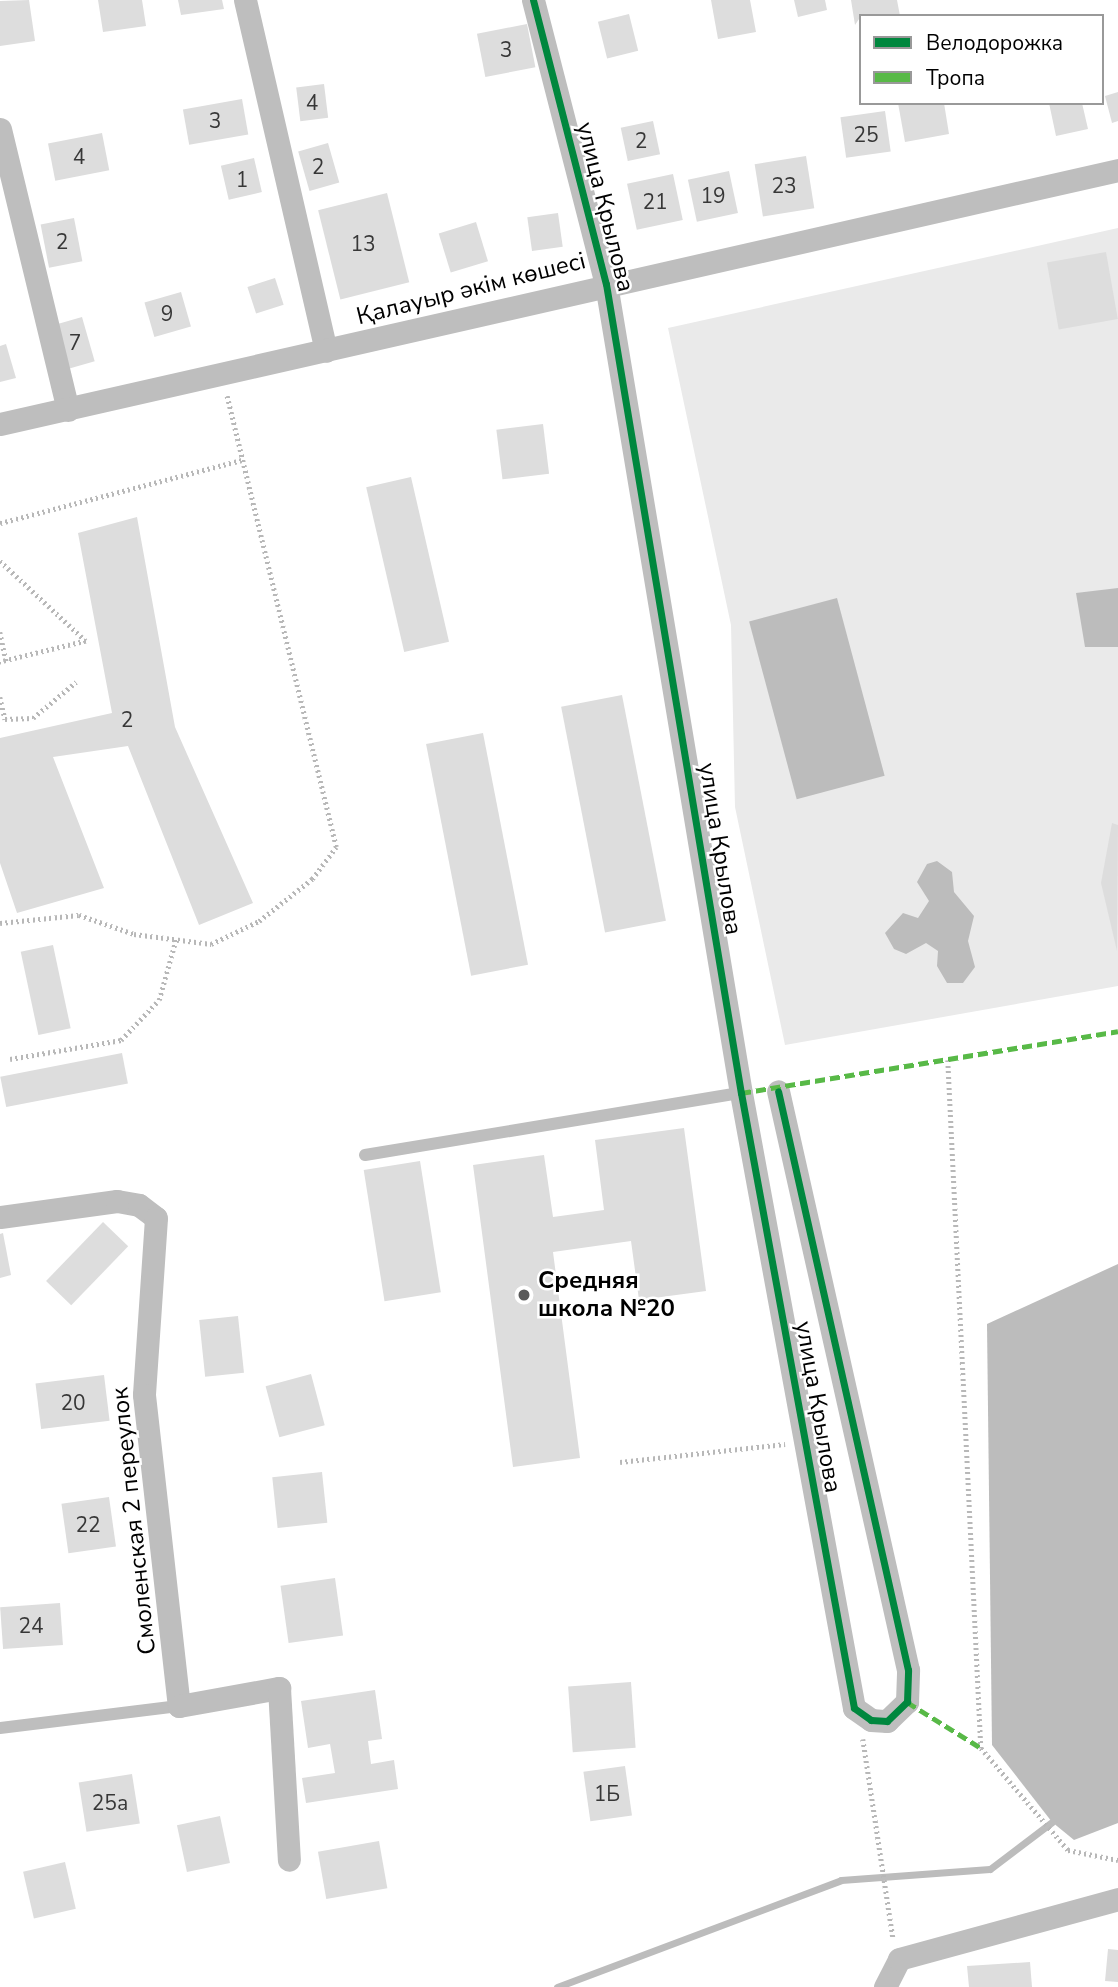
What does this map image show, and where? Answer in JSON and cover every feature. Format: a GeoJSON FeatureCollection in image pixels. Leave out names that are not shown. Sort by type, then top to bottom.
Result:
{"type":"FeatureCollection","features":[{"type":"Feature","properties":{"kind":"street"},"geometry":{"type":"LineString","coordinates":[[245,0],[326,351]]}},
{"type":"Feature","properties":{"kind":"street","name":"улица Крылова"},"geometry":{"type":"LineString","coordinates":[[537,1],[606,284],[741,1093],[854,1708],[871,1720],[887,1721],[907,1702],[908,1670],[778,1091]]}},
{"type":"Feature","properties":{"kind":"street"},"geometry":{"type":"LineString","coordinates":[[0,128],[68,410]]}},
{"type":"Feature","properties":{"kind":"street","name":"Қалауыр әкім көшесі"},"geometry":{"type":"LineString","coordinates":[[0,424],[326,351],[606,284],[1118,170]]}},
{"type":"Feature","properties":{"kind":"street","name":"Смоленская 2 переулок"},"geometry":{"type":"LineString","coordinates":[[0,1217],[117,1201],[139,1205],[156,1218],[144,1395],[179,1706]]}},
{"type":"Feature","properties":{"kind":"street"},"geometry":{"type":"LineString","coordinates":[[179,1706],[279,1688],[289,1860]]}},
{"type":"Feature","properties":{"kind":"street"},"geometry":{"type":"LineString","coordinates":[[885,1987],[899,1959],[1118,1899]]}},
{"type":"Feature","properties":{"kind":"lane"},"geometry":{"type":"LineString","coordinates":[[365,1155],[741,1093]]}},
{"type":"Feature","properties":{"kind":"lane"},"geometry":{"type":"LineString","coordinates":[[0,1728],[179,1706]]}},
{"type":"Feature","properties":{"kind":"path"},"geometry":{"type":"LineString","coordinates":[[0,923],[79,915],[134,934],[211,944],[259,921],[312,879],[336,847],[222,375]]}},
{"type":"Feature","properties":{"kind":"path"},"geometry":{"type":"LineString","coordinates":[[0,523],[242,460]]}},
{"type":"Feature","properties":{"kind":"path"},"geometry":{"type":"LineString","coordinates":[[0,561],[86,641],[3,662],[0,632]]}},
{"type":"Feature","properties":{"kind":"path"},"geometry":{"type":"LineString","coordinates":[[0,697],[5,719],[33,718],[76,682]]}},
{"type":"Feature","properties":{"kind":"path"},"geometry":{"type":"LineString","coordinates":[[10,1059],[121,1041],[159,1000],[176,939]]}},
{"type":"Feature","properties":{"kind":"path"},"geometry":{"type":"LineString","coordinates":[[948,1060],[981,1748],[1031,1811],[1068,1850],[1118,1860]]}},
{"type":"Feature","properties":{"kind":"path"},"geometry":{"type":"LineString","coordinates":[[620,1462],[805,1441]]}},
{"type":"Feature","properties":{"kind":"path"},"geometry":{"type":"LineString","coordinates":[[864,1745],[869,1761],[892,1936]]}},
{"type":"Feature","properties":{"kind":"shaded area"},"geometry":{"type":"Polygon","coordinates":[[[1118,228],[1118,986],[785,1045],[735,807],[731,625],[668,328],[1118,228]]]}},
{"type":"Feature","properties":{"kind":"shaded area"},"geometry":{"type":"Polygon","coordinates":[[[1118,588],[1118,647],[1085,647],[1076,593],[1118,588]]]}},
{"type":"Feature","properties":{"kind":"shaded area"},"geometry":{"type":"Polygon","coordinates":[[[837,598],[885,776],[797,799],[749,622],[837,598]]]}},
{"type":"Feature","properties":{"kind":"shaded area"},"geometry":{"type":"Polygon","coordinates":[[[937,861],[952,872],[954,892],[974,916],[968,941],[975,967],[963,983],[947,983],[937,966],[938,951],[926,943],[906,954],[894,949],[885,933],[903,913],[918,918],[929,901],[917,882],[927,864],[937,861]]]}},
{"type":"Feature","properties":{"kind":"shaded area"},"geometry":{"type":"Polygon","coordinates":[[[1118,1264],[1118,1823],[1074,1840],[1052,1822],[992,1745],[987,1324],[1118,1264]]]}},
{"type":"Feature","properties":{"kind":"building"},"geometry":{"type":"Polygon","coordinates":[[[29,0],[35,41],[0,46],[0,1],[29,0]]]}},
{"type":"Feature","properties":{"kind":"building"},"geometry":{"type":"Polygon","coordinates":[[[98,0],[142,0],[146,26],[103,32],[98,0]]]}},
{"type":"Feature","properties":{"kind":"building"},"geometry":{"type":"Polygon","coordinates":[[[178,0],[222,0],[224,9],[181,15],[178,0]]]}},
{"type":"Feature","properties":{"kind":"building"},"geometry":{"type":"Polygon","coordinates":[[[711,0],[750,0],[756,32],[718,39],[711,0]]]}},
{"type":"Feature","properties":{"kind":"building"},"geometry":{"type":"Polygon","coordinates":[[[794,0],[825,0],[827,10],[798,17],[794,0]]]}},
{"type":"Feature","properties":{"kind":"building"},"geometry":{"type":"Polygon","coordinates":[[[851,0],[897,0],[900,14],[859,14],[855,25],[851,0]]]}},
{"type":"Feature","properties":{"kind":"building"},"geometry":{"type":"Polygon","coordinates":[[[629,14],[638,51],[607,59],[598,22],[629,14]]]}},
{"type":"Feature","properties":{"kind":"building"},"geometry":{"type":"Polygon","coordinates":[[[527,24],[535,67],[485,77],[477,34],[527,24]]]}},
{"type":"Feature","properties":{"kind":"building"},"geometry":{"type":"Polygon","coordinates":[[[324,84],[328,118],[300,121],[296,87],[324,84]]]}},
{"type":"Feature","properties":{"kind":"building"},"geometry":{"type":"Polygon","coordinates":[[[1118,92],[1118,121],[1112,123],[1105,96],[1118,92]]]}},
{"type":"Feature","properties":{"kind":"building"},"geometry":{"type":"Polygon","coordinates":[[[242,99],[248,134],[189,145],[183,109],[242,99]]]}},
{"type":"Feature","properties":{"kind":"building"},"geometry":{"type":"Polygon","coordinates":[[[898,105],[944,105],[949,134],[905,142],[898,105]]]}},
{"type":"Feature","properties":{"kind":"building"},"geometry":{"type":"Polygon","coordinates":[[[1049,105],[1082,105],[1088,129],[1056,136],[1049,105]]]}},
{"type":"Feature","properties":{"kind":"building"},"geometry":{"type":"Polygon","coordinates":[[[885,111],[891,152],[846,158],[840,117],[885,111]]]}},
{"type":"Feature","properties":{"kind":"building"},"geometry":{"type":"Polygon","coordinates":[[[653,121],[660,154],[628,161],[621,128],[653,121]]]}},
{"type":"Feature","properties":{"kind":"building"},"geometry":{"type":"Polygon","coordinates":[[[102,133],[109,170],[55,181],[48,143],[102,133]]]}},
{"type":"Feature","properties":{"kind":"building"},"geometry":{"type":"Polygon","coordinates":[[[328,143],[339,182],[310,191],[298,152],[328,143]]]}},
{"type":"Feature","properties":{"kind":"building"},"geometry":{"type":"Polygon","coordinates":[[[806,156],[814,208],[763,216],[755,164],[806,156]]]}},
{"type":"Feature","properties":{"kind":"building"},"geometry":{"type":"Polygon","coordinates":[[[254,158],[262,192],[229,200],[221,166],[254,158]]]}},
{"type":"Feature","properties":{"kind":"building"},"geometry":{"type":"Polygon","coordinates":[[[729,171],[738,213],[697,222],[688,180],[729,171]]]}},
{"type":"Feature","properties":{"kind":"building"},"geometry":{"type":"Polygon","coordinates":[[[673,174],[683,220],[637,230],[627,184],[673,174]]]}},
{"type":"Feature","properties":{"kind":"building"},"geometry":{"type":"Polygon","coordinates":[[[387,193],[409,282],[340,299],[318,210],[387,193]]]}},
{"type":"Feature","properties":{"kind":"building"},"geometry":{"type":"Polygon","coordinates":[[[558,213],[563,247],[532,251],[527,217],[558,213]]]}},
{"type":"Feature","properties":{"kind":"building"},"geometry":{"type":"Polygon","coordinates":[[[74,218],[82,261],[49,268],[41,224],[74,218]]]}},
{"type":"Feature","properties":{"kind":"building"},"geometry":{"type":"Polygon","coordinates":[[[476,222],[488,261],[451,273],[439,233],[476,222]]]}},
{"type":"Feature","properties":{"kind":"building"},"geometry":{"type":"Polygon","coordinates":[[[1106,252],[1118,319],[1059,329],[1047,262],[1106,252]]]}},
{"type":"Feature","properties":{"kind":"building"},"geometry":{"type":"Polygon","coordinates":[[[275,278],[284,305],[256,314],[247,287],[275,278]]]}},
{"type":"Feature","properties":{"kind":"building"},"geometry":{"type":"Polygon","coordinates":[[[181,292],[191,327],[154,337],[144,302],[181,292]]]}},
{"type":"Feature","properties":{"kind":"building"},"geometry":{"type":"Polygon","coordinates":[[[82,317],[95,361],[68,369],[55,325],[82,317]]]}},
{"type":"Feature","properties":{"kind":"building"},"geometry":{"type":"Polygon","coordinates":[[[6,344],[16,378],[0,382],[0,346],[6,344]]]}},
{"type":"Feature","properties":{"kind":"building"},"geometry":{"type":"Polygon","coordinates":[[[543,424],[549,474],[502,479],[496,430],[543,424]]]}},
{"type":"Feature","properties":{"kind":"building"},"geometry":{"type":"Polygon","coordinates":[[[411,477],[449,642],[404,652],[366,487],[411,477]]]}},
{"type":"Feature","properties":{"kind":"building"},"geometry":{"type":"Polygon","coordinates":[[[137,517],[175,727],[253,903],[199,925],[128,746],[53,757],[104,888],[17,913],[0,863],[0,738],[112,713],[78,533],[137,517]]]}},
{"type":"Feature","properties":{"kind":"building"},"geometry":{"type":"Polygon","coordinates":[[[622,695],[666,921],[605,933],[561,707],[622,695]]]}},
{"type":"Feature","properties":{"kind":"building"},"geometry":{"type":"Polygon","coordinates":[[[483,733],[528,965],[471,976],[426,744],[483,733]]]}},
{"type":"Feature","properties":{"kind":"building"},"geometry":{"type":"Polygon","coordinates":[[[1112,823],[1118,825],[1117,951],[1101,883],[1112,823]]]}},
{"type":"Feature","properties":{"kind":"building"},"geometry":{"type":"Polygon","coordinates":[[[53,945],[71,1028],[38,1035],[21,952],[53,945]]]}},
{"type":"Feature","properties":{"kind":"building"},"geometry":{"type":"Polygon","coordinates":[[[122,1053],[128,1083],[6,1107],[0,1077],[122,1053]]]}},
{"type":"Feature","properties":{"kind":"building","name":"Средняя школа №20"},"geometry":{"type":"Polygon","coordinates":[[[684,1128],[706,1291],[639,1300],[631,1241],[553,1252],[580,1458],[513,1467],[473,1165],[544,1155],[553,1217],[604,1210],[595,1140],[684,1128]]]}},
{"type":"Feature","properties":{"kind":"building"},"geometry":{"type":"Polygon","coordinates":[[[420,1161],[441,1292],[385,1301],[364,1170],[420,1161]]]}},
{"type":"Feature","properties":{"kind":"building"},"geometry":{"type":"Polygon","coordinates":[[[103,1222],[128,1246],[71,1305],[46,1281],[103,1222]]]}},
{"type":"Feature","properties":{"kind":"building"},"geometry":{"type":"Polygon","coordinates":[[[3,1233],[11,1275],[0,1278],[0,1234],[3,1233]]]}},
{"type":"Feature","properties":{"kind":"building"},"geometry":{"type":"Polygon","coordinates":[[[238,1316],[244,1373],[205,1377],[199,1320],[238,1316]]]}},
{"type":"Feature","properties":{"kind":"building"},"geometry":{"type":"Polygon","coordinates":[[[311,1374],[325,1425],[279,1437],[266,1386],[311,1374]]]}},
{"type":"Feature","properties":{"kind":"building"},"geometry":{"type":"Polygon","coordinates":[[[104,1375],[110,1421],[41,1429],[36,1383],[104,1375]]]}},
{"type":"Feature","properties":{"kind":"building"},"geometry":{"type":"Polygon","coordinates":[[[322,1472],[327,1523],[278,1528],[272,1477],[322,1472]]]}},
{"type":"Feature","properties":{"kind":"building"},"geometry":{"type":"Polygon","coordinates":[[[109,1497],[116,1547],[68,1553],[61,1504],[109,1497]]]}},
{"type":"Feature","properties":{"kind":"building"},"geometry":{"type":"Polygon","coordinates":[[[335,1578],[343,1635],[289,1643],[281,1586],[335,1578]]]}},
{"type":"Feature","properties":{"kind":"building"},"geometry":{"type":"Polygon","coordinates":[[[60,1603],[63,1645],[3,1649],[0,1607],[60,1603]]]}},
{"type":"Feature","properties":{"kind":"building"},"geometry":{"type":"Polygon","coordinates":[[[631,1682],[636,1748],[573,1752],[568,1686],[631,1682]]]}},
{"type":"Feature","properties":{"kind":"building"},"geometry":{"type":"Polygon","coordinates":[[[375,1690],[382,1739],[368,1741],[371,1764],[394,1760],[398,1789],[306,1803],[302,1778],[335,1773],[330,1744],[308,1748],[301,1701],[375,1690]]]}},
{"type":"Feature","properties":{"kind":"building"},"geometry":{"type":"Polygon","coordinates":[[[625,1766],[632,1816],[590,1821],[583,1772],[625,1766]]]}},
{"type":"Feature","properties":{"kind":"building"},"geometry":{"type":"Polygon","coordinates":[[[132,1774],[140,1823],[86,1832],[79,1782],[132,1774]]]}},
{"type":"Feature","properties":{"kind":"building"},"geometry":{"type":"Polygon","coordinates":[[[220,1816],[230,1863],[187,1872],[177,1825],[220,1816]]]}},
{"type":"Feature","properties":{"kind":"building"},"geometry":{"type":"Polygon","coordinates":[[[379,1841],[387,1888],[326,1899],[318,1852],[379,1841]]]}},
{"type":"Feature","properties":{"kind":"building"},"geometry":{"type":"Polygon","coordinates":[[[65,1862],[76,1909],[34,1918],[23,1872],[65,1862]]]}},
{"type":"Feature","properties":{"kind":"building"},"geometry":{"type":"Polygon","coordinates":[[[1108,1949],[1118,1950],[1118,1982],[1105,1981],[1108,1949]]]}},
{"type":"Feature","properties":{"kind":"building"},"geometry":{"type":"Polygon","coordinates":[[[1030,1962],[1032,1987],[969,1987],[967,1966],[1030,1962]]]}},
{"type":"Feature","properties":{"kind":"waterway"},"geometry":{"type":"LineString","coordinates":[[557,1987],[841,1880],[990,1869],[1052,1822]]}},
{"type":"Feature","properties":{"kind":"marked path"},"geometry":{"type":"LineString","coordinates":[[741,1093],[1118,1031]]}},
{"type":"Feature","properties":{"kind":"marked path"},"geometry":{"type":"LineString","coordinates":[[907,1702],[981,1748]]}},
{"type":"Feature","properties":{"kind":"cycle path"},"geometry":{"type":"LineString","coordinates":[[533,0],[606,284],[741,1093],[854,1708],[871,1720],[887,1721],[907,1702],[908,1670],[778,1091]]}},
{"type":"Feature","properties":{"kind":"place","name":"Средняя школа №20"},"geometry":{"type":"Point","coordinates":[524,1295]}}]}
